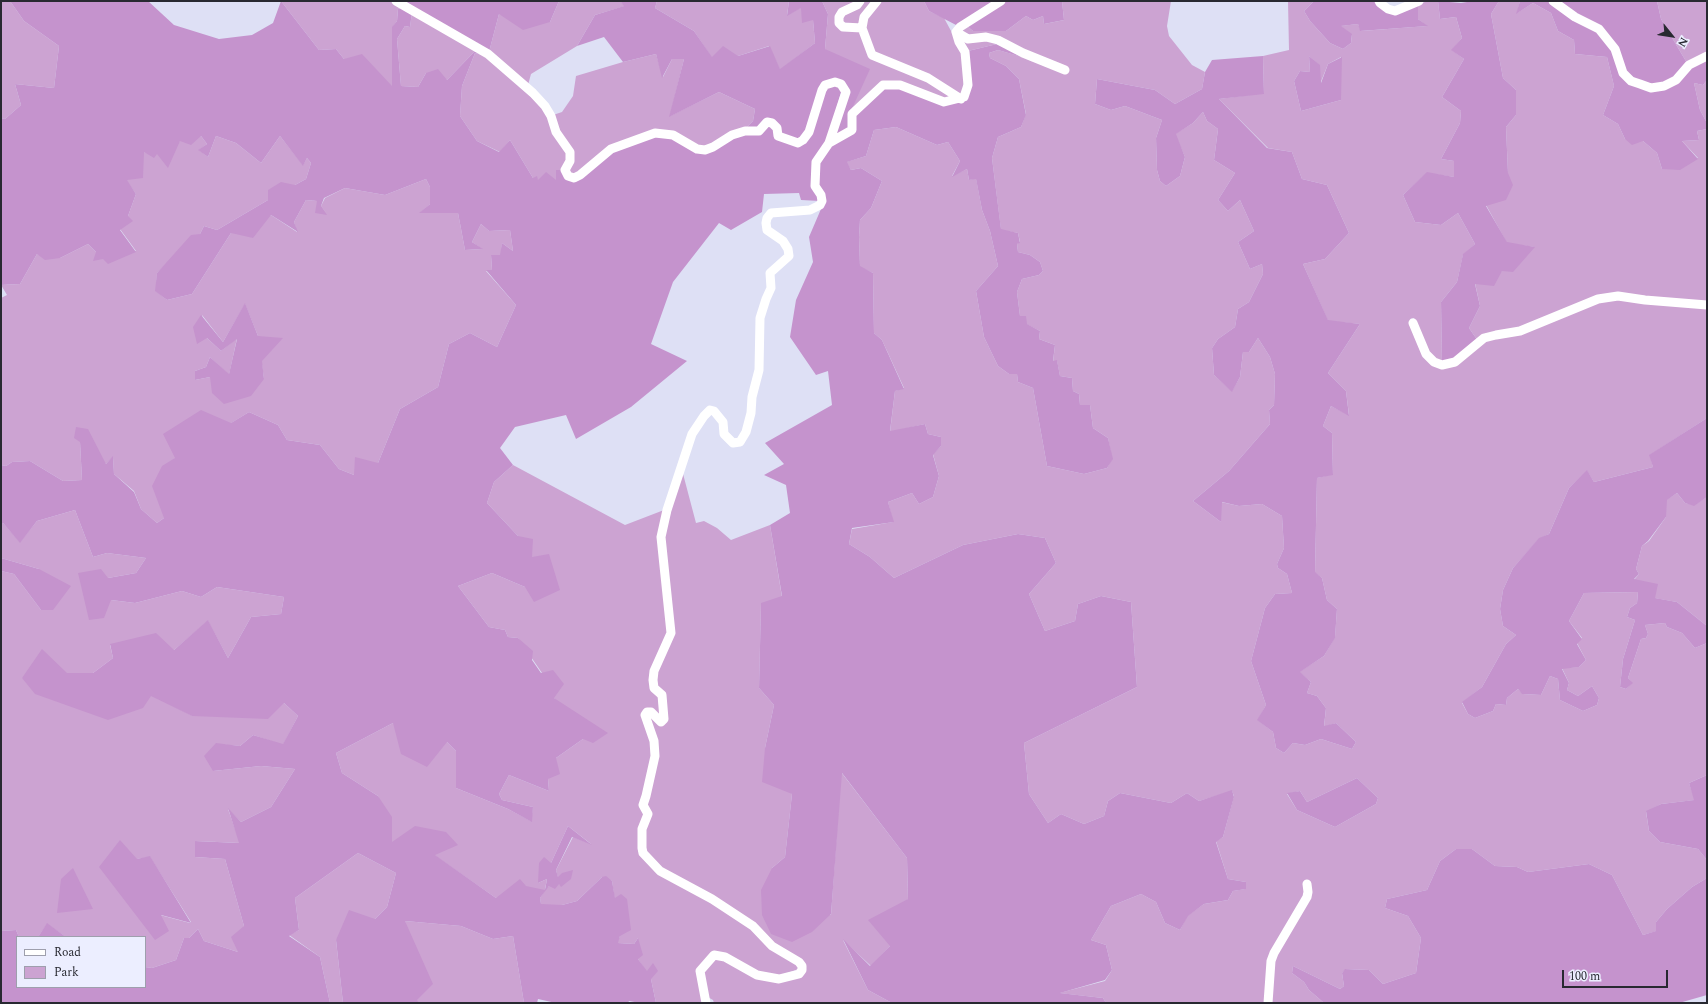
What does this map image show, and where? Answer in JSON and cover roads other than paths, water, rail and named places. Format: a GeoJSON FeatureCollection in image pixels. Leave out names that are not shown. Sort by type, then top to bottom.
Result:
{"type":"FeatureCollection","features":[{"type":"Feature","properties":{"kind":"street"},"geometry":{"type":"LineString","coordinates":[[396,1],[406,5],[488,54],[533,93],[545,106],[551,116],[556,132],[570,152],[570,161],[565,170],[568,176],[574,178],[580,175],[611,149],[655,133],[673,135],[697,149],[705,150],[713,147],[732,135],[745,131],[760,131],[767,122],[772,123],[776,128],[778,136],[798,143],[803,140],[809,132],[822,90],[825,85],[835,82],[841,84],[846,92],[829,143],[816,162],[816,186],[822,202],[820,205],[810,210],[772,213],[767,218],[767,230],[783,241],[788,249],[789,256],[770,273],[771,288],[760,318],[759,370],[752,396],[751,413],[746,432],[740,442],[733,444],[724,434],[723,422],[714,411],[710,410],[704,416],[692,434],[666,510],[661,537],[671,633],[654,671],[653,680],[654,688],[662,695],[664,719],[663,722],[660,721],[651,712],[647,712],[645,715],[654,740],[655,756],[643,805],[648,814],[642,829],[643,853],[660,871],[712,898],[730,910],[753,926],[772,946],[799,962],[802,966],[802,970],[799,974],[779,979],[757,975],[725,957],[714,956],[700,971],[706,1003]]}},
{"type":"Feature","properties":{"kind":"street"},"geometry":{"type":"LineString","coordinates":[[860,1],[857,5],[842,12],[838,17],[839,23],[843,27],[862,28]]}},
{"type":"Feature","properties":{"kind":"street"},"geometry":{"type":"LineString","coordinates":[[877,1],[864,17],[862,28],[872,55],[928,78],[961,99]]}},
{"type":"Feature","properties":{"kind":"street"},"geometry":{"type":"LineString","coordinates":[[956,32],[1001,1]]}},
{"type":"Feature","properties":{"kind":"street"},"geometry":{"type":"LineString","coordinates":[[1379,1],[1388,9],[1395,11],[1419,1]]}},
{"type":"Feature","properties":{"kind":"street"},"geometry":{"type":"LineString","coordinates":[[1553,1],[1575,18],[1599,29],[1615,49],[1623,73],[1631,81],[1651,88],[1664,86],[1676,80],[1689,65],[1707,56]]}},
{"type":"Feature","properties":{"kind":"street"},"geometry":{"type":"LineString","coordinates":[[829,143],[852,130],[852,114],[883,85],[900,85],[944,102],[961,99],[964,97],[968,85],[968,75],[965,52],[959,42],[956,32]]}},
{"type":"Feature","properties":{"kind":"street"},"geometry":{"type":"LineString","coordinates":[[956,32],[968,39],[986,37],[998,40],[1023,54],[1065,70]]}},
{"type":"Feature","properties":{"kind":"street"},"geometry":{"type":"LineString","coordinates":[[1414,323],[1426,354],[1434,362],[1442,365],[1455,362],[1484,338],[1496,334],[1520,331],[1598,299],[1618,296],[1645,300],[1707,305]]}},
{"type":"Feature","properties":{"kind":"street"},"geometry":{"type":"LineString","coordinates":[[1268,1003],[1271,961],[1274,953],[1307,897],[1307,884]]}}]}
